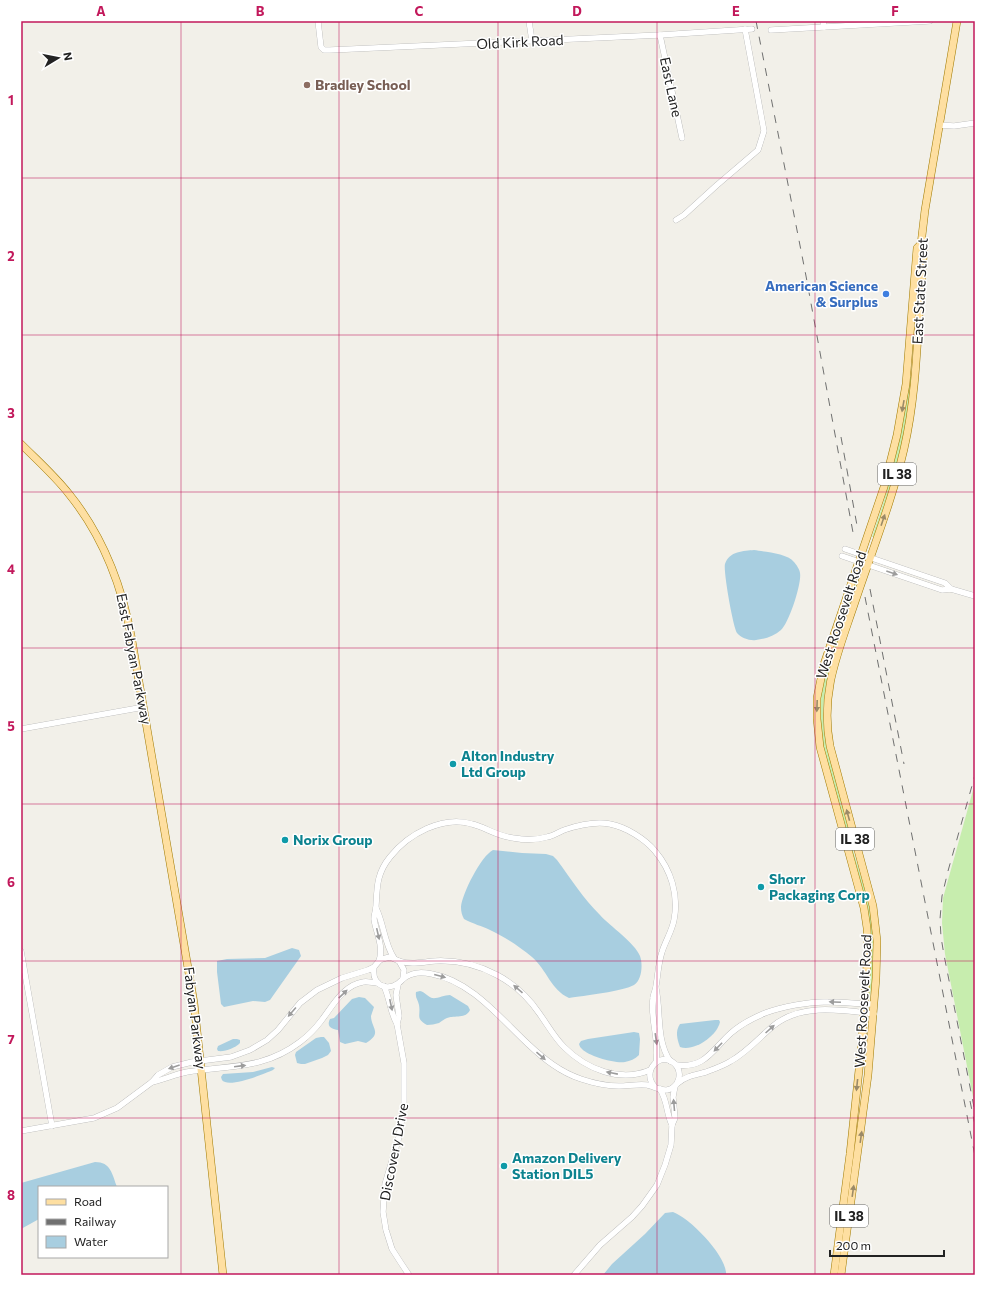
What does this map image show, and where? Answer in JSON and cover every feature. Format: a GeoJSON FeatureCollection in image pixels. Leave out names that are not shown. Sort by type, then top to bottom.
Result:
{"type":"FeatureCollection","features":[{"type":"Feature","properties":{"kind":"main road","name":"East State Street"},"geometry":{"type":"LineString","coordinates":[[869,561],[897,477],[909,424],[916,369],[924,250],[921,244],[929,184],[956,21]]}},
{"type":"Feature","properties":{"kind":"main road","name":"West Roosevelt Road"},"geometry":{"type":"LineString","coordinates":[[834,1275],[856,1095],[864,1013],[868,949],[866,919],[822,756],[817,719],[817,698],[821,673],[885,482],[900,422],[907,372],[913,279],[917,248],[921,244]]}},
{"type":"Feature","properties":{"kind":"main road","name":"East Fabyan Parkway"},"geometry":{"type":"LineString","coordinates":[[21,444],[72,498],[90,524],[107,554],[125,604],[132,635],[154,762]]}},
{"type":"Feature","properties":{"kind":"main road","name":"West Roosevelt Road"},"geometry":{"type":"LineString","coordinates":[[841,1275],[863,1116],[874,1014],[878,950],[875,916],[832,754],[828,736],[826,713],[828,690],[833,666],[869,561]]}},
{"type":"Feature","properties":{"kind":"main road","name":"Fabyan Parkway"},"geometry":{"type":"LineString","coordinates":[[154,762],[190,976],[223,1275]]}},
{"type":"Feature","properties":{"kind":"street","name":"Old Kirk Road"},"geometry":{"type":"LineString","coordinates":[[318,21],[321,47],[324,50],[660,35],[752,29]]}},
{"type":"Feature","properties":{"kind":"street"},"geometry":{"type":"LineString","coordinates":[[529,21],[532,41]]}},
{"type":"Feature","properties":{"kind":"street"},"geometry":{"type":"LineString","coordinates":[[771,30],[823,24],[930,21]]}},
{"type":"Feature","properties":{"kind":"street"},"geometry":{"type":"LineString","coordinates":[[676,220],[684,215],[717,184],[758,150],[764,131],[745,29]]}},
{"type":"Feature","properties":{"kind":"street","name":"East Lane"},"geometry":{"type":"LineString","coordinates":[[660,35],[682,138]]}},
{"type":"Feature","properties":{"kind":"street"},"geometry":{"type":"LineString","coordinates":[[939,126],[954,126],[975,122]]}},
{"type":"Feature","properties":{"kind":"street"},"geometry":{"type":"LineString","coordinates":[[845,549],[860,558]]}},
{"type":"Feature","properties":{"kind":"street"},"geometry":{"type":"LineString","coordinates":[[842,556],[860,558],[945,583],[951,589],[975,596]]}},
{"type":"Feature","properties":{"kind":"street"},"geometry":{"type":"LineString","coordinates":[[21,729],[144,707]]}},
{"type":"Feature","properties":{"kind":"street"},"geometry":{"type":"LineString","coordinates":[[379,961],[381,948],[374,917],[379,879],[386,863],[403,843],[415,834],[439,824],[453,822],[471,823],[481,826],[492,833],[503,836],[530,839],[547,837],[578,826],[603,823],[611,824],[636,834],[651,846],[664,863],[674,890],[674,922],[659,962],[656,988],[653,996],[652,1007],[657,1050],[656,1063]]}},
{"type":"Feature","properties":{"kind":"street"},"geometry":{"type":"LineString","coordinates":[[376,908],[390,952],[404,970],[403,979]]}},
{"type":"Feature","properties":{"kind":"street"},"geometry":{"type":"LineString","coordinates":[[21,951],[52,1126]]}},
{"type":"Feature","properties":{"kind":"street"},"geometry":{"type":"LineString","coordinates":[[21,1131],[94,1118],[110,1112],[152,1082],[158,1075],[172,1067],[231,1057],[244,1053],[267,1040],[278,1030],[295,1008],[317,990],[335,980],[374,967],[379,961],[386,958],[408,963],[450,961],[473,965],[485,969],[504,979],[526,996],[563,1047],[573,1056],[585,1064],[604,1072],[617,1075],[639,1075],[650,1070],[656,1063],[664,1060],[685,1066],[697,1064],[710,1055],[740,1026],[767,1013],[818,1002],[874,1004]]}},
{"type":"Feature","properties":{"kind":"street"},"geometry":{"type":"LineString","coordinates":[[374,967],[373,975],[378,983]]}},
{"type":"Feature","properties":{"kind":"street"},"geometry":{"type":"LineString","coordinates":[[152,1082],[161,1081],[181,1073],[249,1065],[266,1060],[282,1053],[307,1037],[334,1003],[354,985],[363,982],[378,983],[384,986],[392,987],[398,985],[403,979],[412,974],[423,972],[441,976],[461,984],[478,997],[544,1059],[561,1070],[594,1083],[607,1085],[641,1085],[668,1090],[687,1077],[712,1070],[731,1061],[748,1049],[774,1025],[792,1016],[805,1012],[825,1010],[874,1014]]}},
{"type":"Feature","properties":{"kind":"street","name":"Discovery Drive"},"geometry":{"type":"LineString","coordinates":[[397,1024],[399,1016],[396,995],[398,985]]}},
{"type":"Feature","properties":{"kind":"street","name":"Discovery Drive"},"geometry":{"type":"LineString","coordinates":[[384,986],[389,997],[393,1017],[397,1024],[404,1063],[404,1104],[399,1137],[385,1184],[383,1212],[386,1230],[392,1249],[409,1275]]}},
{"type":"Feature","properties":{"kind":"street"},"geometry":{"type":"LineString","coordinates":[[574,1275],[596,1248],[632,1217],[657,1185],[666,1165],[672,1125],[675,1118],[673,1097],[679,1072],[664,1051],[656,988]]}},
{"type":"Feature","properties":{"kind":"street"},"geometry":{"type":"LineString","coordinates":[[650,1070],[650,1081],[666,1100],[669,1119],[672,1125]]}},
{"type":"Feature","properties":{"kind":"green space"},"geometry":{"type":"Polygon","coordinates":[[[910,377],[912,377],[907,421],[902,447],[874,537],[872,537],[891,476],[910,377]]]}},
{"type":"Feature","properties":{"kind":"green space"},"geometry":{"type":"Polygon","coordinates":[[[854,583],[856,584],[828,675],[823,712],[824,729],[849,829],[845,830],[824,751],[820,729],[820,696],[824,674],[854,583]]]}},
{"type":"Feature","properties":{"kind":"green space"},"geometry":{"type":"Polygon","coordinates":[[[975,783],[975,1107],[945,954],[942,923],[943,898],[975,783]]]}},
{"type":"Feature","properties":{"kind":"green space"},"geometry":{"type":"Polygon","coordinates":[[[850,847],[852,847],[871,910],[873,924],[874,969],[868,1002],[871,950],[850,847]]]}},
{"type":"Feature","properties":{"kind":"water"},"geometry":{"type":"Polygon","coordinates":[[[754,550],[776,553],[791,559],[799,569],[800,578],[788,620],[781,630],[772,636],[763,639],[748,640],[739,635],[735,629],[727,587],[725,564],[730,556],[737,552],[754,550]]]}},
{"type":"Feature","properties":{"kind":"water"},"geometry":{"type":"Polygon","coordinates":[[[493,850],[546,854],[553,856],[594,909],[628,940],[637,951],[641,959],[642,967],[637,983],[622,989],[569,998],[553,985],[542,968],[532,957],[507,939],[464,919],[461,907],[465,893],[478,867],[493,850]]]}},
{"type":"Feature","properties":{"kind":"water"},"geometry":{"type":"Polygon","coordinates":[[[292,948],[299,950],[301,956],[270,1000],[265,1002],[253,1001],[224,1007],[221,1004],[217,961],[227,959],[265,958],[292,948]]]}},
{"type":"Feature","properties":{"kind":"water"},"geometry":{"type":"Polygon","coordinates":[[[420,991],[432,998],[450,995],[468,1006],[470,1010],[466,1015],[450,1017],[439,1023],[427,1025],[419,1016],[419,1005],[416,992],[420,991]]]}},
{"type":"Feature","properties":{"kind":"water"},"geometry":{"type":"Polygon","coordinates":[[[359,997],[365,998],[374,1007],[371,1020],[375,1033],[374,1036],[366,1043],[358,1041],[345,1044],[340,1042],[338,1030],[330,1027],[329,1022],[330,1019],[334,1018],[352,999],[359,997]]]}},
{"type":"Feature","properties":{"kind":"water"},"geometry":{"type":"Polygon","coordinates":[[[719,1020],[720,1022],[718,1027],[704,1042],[692,1047],[680,1047],[677,1029],[680,1024],[719,1020]]]}},
{"type":"Feature","properties":{"kind":"water"},"geometry":{"type":"Polygon","coordinates":[[[634,1032],[639,1033],[639,1055],[632,1060],[625,1062],[609,1061],[596,1057],[585,1052],[579,1044],[581,1041],[588,1039],[634,1032]]]}},
{"type":"Feature","properties":{"kind":"water"},"geometry":{"type":"Polygon","coordinates":[[[324,1037],[329,1043],[331,1051],[328,1055],[305,1064],[297,1063],[295,1055],[296,1052],[316,1038],[324,1037]]]}},
{"type":"Feature","properties":{"kind":"water"},"geometry":{"type":"Polygon","coordinates":[[[233,1039],[240,1040],[240,1043],[230,1049],[218,1051],[218,1046],[233,1039]]]}},
{"type":"Feature","properties":{"kind":"water"},"geometry":{"type":"Polygon","coordinates":[[[272,1067],[275,1068],[269,1072],[235,1082],[224,1082],[221,1077],[223,1074],[253,1072],[272,1067]]]}},
{"type":"Feature","properties":{"kind":"water"},"geometry":{"type":"Polygon","coordinates":[[[95,1162],[108,1166],[117,1186],[38,1186],[38,1220],[21,1229],[21,1183],[95,1162]]]}},
{"type":"Feature","properties":{"kind":"water"},"geometry":{"type":"Polygon","coordinates":[[[673,1212],[689,1222],[707,1239],[721,1258],[725,1267],[726,1275],[603,1275],[612,1264],[645,1234],[665,1213],[673,1212]]]}},
{"type":"Feature","properties":{"kind":"railway"},"geometry":{"type":"LineString","coordinates":[[756,21],[806,276],[854,538]]}},
{"type":"Feature","properties":{"kind":"railway"},"geometry":{"type":"LineString","coordinates":[[841,437],[858,531]]}},
{"type":"Feature","properties":{"kind":"railway"},"geometry":{"type":"LineString","coordinates":[[870,589],[904,764]]}},
{"type":"Feature","properties":{"kind":"railway"},"geometry":{"type":"LineString","coordinates":[[865,597],[975,1156]]}},
{"type":"Feature","properties":{"kind":"railway"},"geometry":{"type":"LineString","coordinates":[[974,1107],[944,955],[940,919],[942,896],[948,871],[975,775]]}},
{"type":"Feature","properties":{"kind":"railway"},"geometry":{"type":"LineString","coordinates":[[970,1101],[975,1125]]}},
{"type":"Feature","properties":{"kind":"place","name":"Bradley School"},"geometry":{"type":"Point","coordinates":[307,85]}},
{"type":"Feature","properties":{"kind":"place","name":"American Science & Surplus"},"geometry":{"type":"Point","coordinates":[886,294]}},
{"type":"Feature","properties":{"kind":"place","name":"Alton Industry Ltd Group"},"geometry":{"type":"Point","coordinates":[453,764]}},
{"type":"Feature","properties":{"kind":"place","name":"Norix Group"},"geometry":{"type":"Point","coordinates":[285,840]}},
{"type":"Feature","properties":{"kind":"place","name":"Shorr Packaging Corp"},"geometry":{"type":"Point","coordinates":[761,887]}},
{"type":"Feature","properties":{"kind":"place","name":"Amazon Delivery Station DIL5"},"geometry":{"type":"Point","coordinates":[504,1166]}}]}
